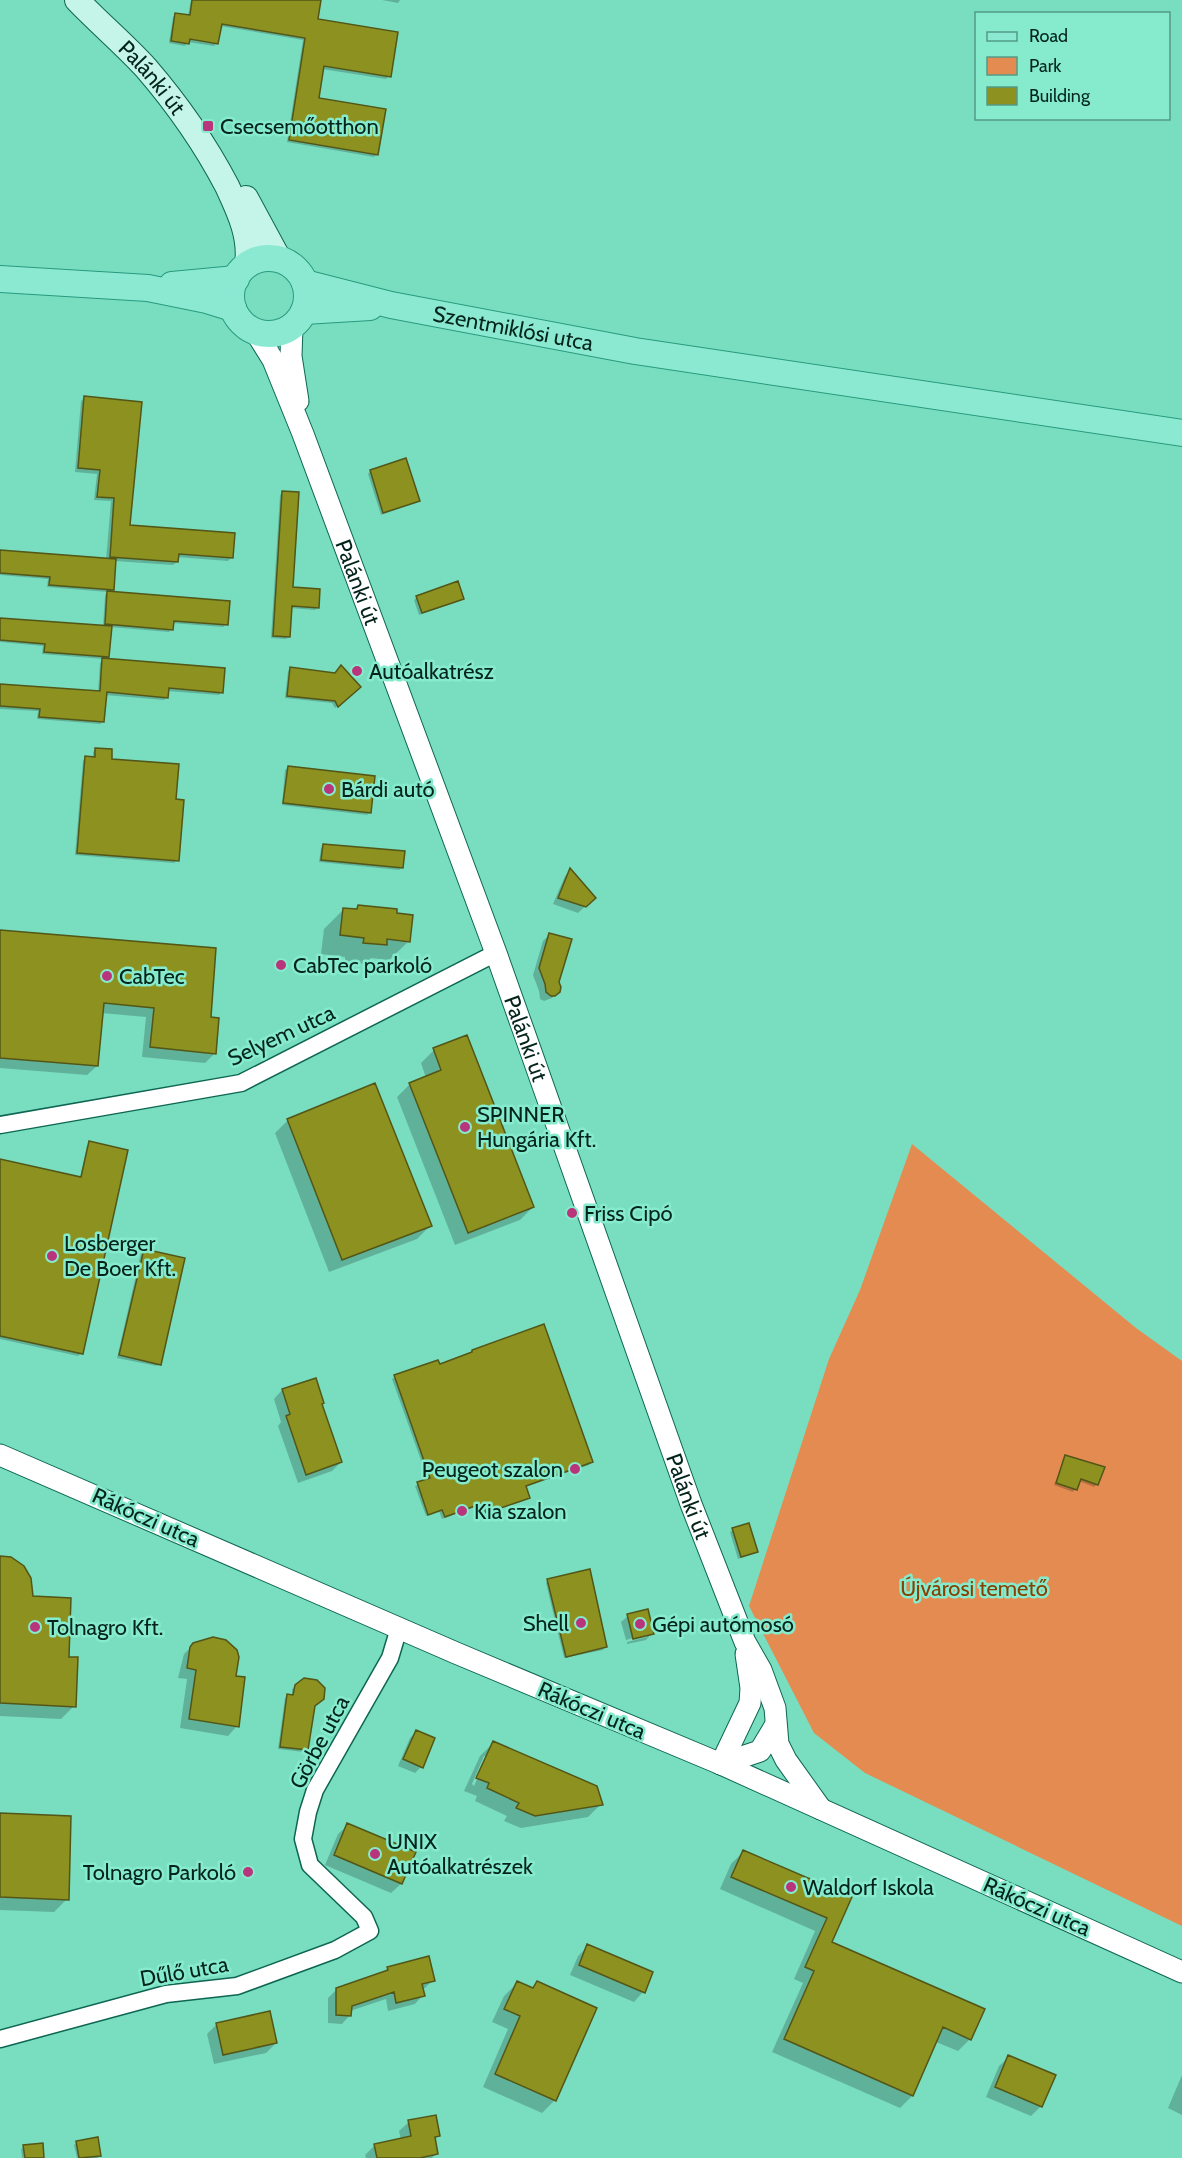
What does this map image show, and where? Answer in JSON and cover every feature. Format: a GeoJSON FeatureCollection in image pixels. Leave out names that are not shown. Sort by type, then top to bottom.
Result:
{"type":"FeatureCollection","features":[{"type":"Feature","properties":{"kind":"main road","name":"Palánki út"},"geometry":{"type":"LineString","coordinates":[[76,0],[145,68],[187,120],[216,166],[243,224],[249,252],[242,272]]}},
{"type":"Feature","properties":{"kind":"main road","name":"Palánki út"},"geometry":{"type":"LineString","coordinates":[[216,166],[239,187],[279,259]]}},
{"type":"Feature","properties":{"kind":"main road"},"geometry":{"type":"LineString","coordinates":[[298,319],[307,302],[305,283],[290,264],[279,259],[257,260],[242,272],[232,288],[233,308],[238,318],[255,331],[274,334],[298,319],[391,305]]}},
{"type":"Feature","properties":{"kind":"main road"},"geometry":{"type":"LineString","coordinates":[[148,288],[242,272]]}},
{"type":"Feature","properties":{"kind":"main road"},"geometry":{"type":"LineString","coordinates":[[0,279],[148,288],[207,300],[233,308]]}},
{"type":"Feature","properties":{"kind":"main road"},"geometry":{"type":"LineString","coordinates":[[305,283],[391,305]]}},
{"type":"Feature","properties":{"kind":"main road","name":"Szentmiklósi utca"},"geometry":{"type":"LineString","coordinates":[[391,305],[635,351],[1182,433]]}},
{"type":"Feature","properties":{"kind":"street","name":"Palánki út"},"geometry":{"type":"LineString","coordinates":[[298,319],[291,356],[303,434]]}},
{"type":"Feature","properties":{"kind":"street","name":"Palánki út"},"geometry":{"type":"LineString","coordinates":[[255,331],[273,360],[303,434],[496,953],[691,1504],[745,1642],[761,1670],[775,1708],[778,1744],[786,1760],[821,1809]]}},
{"type":"Feature","properties":{"kind":"street","name":"Selyem utca"},"geometry":{"type":"LineString","coordinates":[[0,1125],[241,1083],[496,953]]}},
{"type":"Feature","properties":{"kind":"street","name":"Rákóczi utca"},"geometry":{"type":"LineString","coordinates":[[0,1455],[399,1628],[721,1764],[1182,1972]]}},
{"type":"Feature","properties":{"kind":"street","name":"Görbe utca"},"geometry":{"type":"LineString","coordinates":[[370,1931],[364,1917],[310,1865],[303,1839],[315,1790],[390,1658],[399,1628]]}},
{"type":"Feature","properties":{"kind":"street","name":"Palánki út"},"geometry":{"type":"LineString","coordinates":[[721,1764],[750,1703],[751,1688],[745,1642]]}},
{"type":"Feature","properties":{"kind":"street"},"geometry":{"type":"LineString","coordinates":[[721,1764],[760,1750],[775,1726]]}},
{"type":"Feature","properties":{"kind":"street","name":"Dűlő utca"},"geometry":{"type":"LineString","coordinates":[[0,2040],[166,1994],[237,1986],[336,1950],[370,1931]]}},
{"type":"Feature","properties":{"kind":"green space","name":"Újvárosi temető"},"geometry":{"type":"Polygon","coordinates":[[[912,1144],[1136,1328],[1182,1361],[1182,1926],[865,1773],[814,1733],[749,1606],[829,1359],[860,1290],[912,1144]]]}},
{"type":"Feature","properties":{"kind":"building"},"geometry":{"type":"Polygon","coordinates":[[[192,0],[321,0],[318,19],[398,32],[391,77],[324,66],[319,98],[386,109],[378,155],[289,140],[305,38],[222,24],[218,44],[190,39],[189,44],[171,41],[175,13],[190,15],[192,0]]]}},
{"type":"Feature","properties":{"kind":"building"},"geometry":{"type":"Polygon","coordinates":[[[84,396],[142,402],[130,525],[235,533],[233,558],[179,554],[178,562],[110,557],[114,498],[97,497],[100,470],[78,468],[84,396]]]}},
{"type":"Feature","properties":{"kind":"building"},"geometry":{"type":"Polygon","coordinates":[[[406,458],[420,501],[383,513],[370,470],[406,458]]]}},
{"type":"Feature","properties":{"kind":"building"},"geometry":{"type":"Polygon","coordinates":[[[282,491],[299,492],[293,587],[320,589],[319,608],[292,606],[290,637],[273,636],[282,491]]]}},
{"type":"Feature","properties":{"kind":"building"},"geometry":{"type":"Polygon","coordinates":[[[0,550],[116,559],[114,590],[49,585],[50,577],[0,573],[0,550]]]}},
{"type":"Feature","properties":{"kind":"building"},"geometry":{"type":"Polygon","coordinates":[[[458,581],[464,599],[422,613],[416,596],[458,581]]]}},
{"type":"Feature","properties":{"kind":"building"},"geometry":{"type":"Polygon","coordinates":[[[107,591],[230,601],[228,625],[174,621],[173,630],[105,624],[107,591]]]}},
{"type":"Feature","properties":{"kind":"building"},"geometry":{"type":"Polygon","coordinates":[[[0,618],[112,626],[109,657],[44,652],[45,644],[0,640],[0,618]]]}},
{"type":"Feature","properties":{"kind":"building"},"geometry":{"type":"Polygon","coordinates":[[[102,658],[225,668],[223,693],[169,688],[168,698],[107,692],[104,722],[39,717],[40,709],[0,706],[0,684],[100,691],[102,658]]]}},
{"type":"Feature","properties":{"kind":"building"},"geometry":{"type":"Polygon","coordinates":[[[341,665],[361,687],[338,707],[335,701],[287,696],[290,667],[335,673],[341,665]]]}},
{"type":"Feature","properties":{"kind":"building"},"geometry":{"type":"Polygon","coordinates":[[[95,748],[112,749],[112,759],[179,764],[176,799],[184,800],[179,861],[77,853],[85,756],[95,757],[95,748]]]}},
{"type":"Feature","properties":{"kind":"building","name":"Bárdi autó"},"geometry":{"type":"Polygon","coordinates":[[[288,766],[375,776],[371,813],[283,803],[288,766]]]}},
{"type":"Feature","properties":{"kind":"building"},"geometry":{"type":"Polygon","coordinates":[[[323,844],[405,851],[403,868],[321,860],[323,844]]]}},
{"type":"Feature","properties":{"kind":"building"},"geometry":{"type":"Polygon","coordinates":[[[570,868],[596,898],[586,907],[558,898],[570,868]]]}},
{"type":"Feature","properties":{"kind":"building"},"geometry":{"type":"Polygon","coordinates":[[[358,905],[397,909],[397,913],[413,915],[410,942],[387,939],[387,945],[363,943],[364,938],[340,935],[343,908],[357,909],[358,905]]]}},
{"type":"Feature","properties":{"kind":"building","name":"CabTec"},"geometry":{"type":"Polygon","coordinates":[[[0,930],[216,948],[211,1017],[219,1018],[216,1054],[150,1047],[154,1008],[104,1003],[98,1066],[0,1058],[0,930]]]}},
{"type":"Feature","properties":{"kind":"building"},"geometry":{"type":"Polygon","coordinates":[[[549,933],[572,939],[559,982],[560,992],[555,996],[546,992],[539,968],[549,933]]]}},
{"type":"Feature","properties":{"kind":"building","name":"SPINNER Hungária Kft."},"geometry":{"type":"Polygon","coordinates":[[[467,1035],[534,1207],[468,1233],[409,1083],[441,1070],[433,1048],[467,1035]]]}},
{"type":"Feature","properties":{"kind":"building"},"geometry":{"type":"Polygon","coordinates":[[[375,1083],[432,1226],[342,1260],[287,1119],[375,1083]]]}},
{"type":"Feature","properties":{"kind":"building","name":"Losberger De Boer Kft."},"geometry":{"type":"Polygon","coordinates":[[[89,1141],[128,1150],[83,1354],[0,1336],[0,1159],[81,1177],[89,1141]]]}},
{"type":"Feature","properties":{"kind":"building"},"geometry":{"type":"Polygon","coordinates":[[[144,1249],[185,1258],[161,1365],[119,1355],[144,1249]]]}},
{"type":"Feature","properties":{"kind":"building"},"geometry":{"type":"Polygon","coordinates":[[[544,1324],[593,1462],[526,1486],[530,1498],[486,1513],[483,1503],[445,1517],[442,1510],[428,1515],[417,1482],[430,1478],[394,1375],[438,1360],[440,1364],[544,1324]]]}},
{"type":"Feature","properties":{"kind":"building"},"geometry":{"type":"Polygon","coordinates":[[[316,1378],[324,1403],[322,1404],[342,1462],[306,1475],[286,1416],[290,1414],[282,1389],[316,1378]]]}},
{"type":"Feature","properties":{"kind":"building"},"geometry":{"type":"Polygon","coordinates":[[[1065,1455],[1105,1467],[1098,1485],[1081,1479],[1077,1490],[1056,1483],[1065,1455]]]}},
{"type":"Feature","properties":{"kind":"building"},"geometry":{"type":"Polygon","coordinates":[[[749,1523],[758,1552],[741,1557],[732,1528],[749,1523]]]}},
{"type":"Feature","properties":{"kind":"building","name":"Tolnagro Kft."},"geometry":{"type":"Polygon","coordinates":[[[0,1556],[11,1557],[24,1566],[31,1578],[33,1596],[71,1598],[69,1657],[78,1657],[76,1707],[0,1703],[0,1556]]]}},
{"type":"Feature","properties":{"kind":"building"},"geometry":{"type":"Polygon","coordinates":[[[590,1569],[607,1647],[566,1657],[547,1579],[590,1569]]]}},
{"type":"Feature","properties":{"kind":"building","name":"Gépi autómosó"},"geometry":{"type":"Polygon","coordinates":[[[648,1609],[654,1634],[633,1639],[627,1614],[648,1609]]]}},
{"type":"Feature","properties":{"kind":"building"},"geometry":{"type":"Polygon","coordinates":[[[213,1637],[226,1640],[237,1650],[239,1657],[236,1676],[245,1677],[239,1727],[189,1719],[196,1670],[187,1668],[190,1647],[193,1643],[213,1637]]]}},
{"type":"Feature","properties":{"kind":"building"},"geometry":{"type":"Polygon","coordinates":[[[304,1678],[317,1680],[325,1688],[324,1699],[315,1706],[308,1750],[280,1747],[287,1694],[293,1695],[295,1685],[304,1678]]]}},
{"type":"Feature","properties":{"kind":"building"},"geometry":{"type":"Polygon","coordinates":[[[416,1730],[435,1738],[423,1768],[403,1759],[416,1730]]]}},
{"type":"Feature","properties":{"kind":"building"},"geometry":{"type":"Polygon","coordinates":[[[493,1741],[597,1786],[603,1805],[535,1816],[516,1808],[519,1803],[487,1788],[489,1783],[476,1778],[493,1741]]]}},
{"type":"Feature","properties":{"kind":"building"},"geometry":{"type":"Polygon","coordinates":[[[0,1813],[71,1816],[69,1900],[0,1897],[0,1813]]]}},
{"type":"Feature","properties":{"kind":"building","name":"UNIX Autóalkatrészek"},"geometry":{"type":"Polygon","coordinates":[[[347,1823],[416,1852],[402,1884],[334,1855],[347,1823]]]}},
{"type":"Feature","properties":{"kind":"building"},"geometry":{"type":"Polygon","coordinates":[[[743,1850],[852,1897],[832,1942],[985,2009],[971,2040],[943,2027],[913,2096],[784,2039],[814,1971],[805,1967],[827,1918],[731,1877],[743,1850]]]}},
{"type":"Feature","properties":{"kind":"building"},"geometry":{"type":"Polygon","coordinates":[[[587,1944],[653,1972],[645,1993],[579,1965],[587,1944]]]}},
{"type":"Feature","properties":{"kind":"building"},"geometry":{"type":"Polygon","coordinates":[[[429,1956],[435,1981],[422,1984],[425,1996],[396,2003],[394,1992],[352,2006],[351,2016],[336,2015],[336,1988],[388,1970],[387,1967],[429,1956]]]}},
{"type":"Feature","properties":{"kind":"building"},"geometry":{"type":"Polygon","coordinates":[[[517,1981],[533,1988],[537,1981],[597,2008],[556,2101],[495,2074],[520,2016],[504,2009],[517,1981]]]}},
{"type":"Feature","properties":{"kind":"building"},"geometry":{"type":"Polygon","coordinates":[[[270,2011],[277,2043],[223,2055],[216,2023],[270,2011]]]}},
{"type":"Feature","properties":{"kind":"building"},"geometry":{"type":"Polygon","coordinates":[[[1008,2055],[1056,2075],[1042,2107],[995,2087],[1008,2055]]]}},
{"type":"Feature","properties":{"kind":"building"},"geometry":{"type":"Polygon","coordinates":[[[436,2115],[440,2136],[435,2137],[438,2154],[420,2158],[377,2158],[374,2144],[411,2136],[408,2120],[436,2115]]]}},
{"type":"Feature","properties":{"kind":"building"},"geometry":{"type":"Polygon","coordinates":[[[98,2137],[101,2156],[79,2158],[76,2141],[98,2137]]]}},
{"type":"Feature","properties":{"kind":"building"},"geometry":{"type":"Polygon","coordinates":[[[43,2143],[44,2158],[25,2158],[23,2145],[43,2143]]]}},
{"type":"Feature","properties":{"kind":"place","name":"Csecsemőotthon"},"geometry":{"type":"Point","coordinates":[208,126]}},
{"type":"Feature","properties":{"kind":"place","name":"Autóalkatrész"},"geometry":{"type":"Point","coordinates":[357,671]}},
{"type":"Feature","properties":{"kind":"place","name":"Bárdi autó"},"geometry":{"type":"Point","coordinates":[329,789]}},
{"type":"Feature","properties":{"kind":"place","name":"CabTec parkoló"},"geometry":{"type":"Point","coordinates":[281,965]}},
{"type":"Feature","properties":{"kind":"place","name":"CabTec"},"geometry":{"type":"Point","coordinates":[107,976]}},
{"type":"Feature","properties":{"kind":"place","name":"SPINNER Hungária Kft."},"geometry":{"type":"Point","coordinates":[465,1127]}},
{"type":"Feature","properties":{"kind":"place","name":"Friss Cipó"},"geometry":{"type":"Point","coordinates":[572,1213]}},
{"type":"Feature","properties":{"kind":"place","name":"Losberger De Boer Kft."},"geometry":{"type":"Point","coordinates":[52,1256]}},
{"type":"Feature","properties":{"kind":"place","name":"Peugeot szalon"},"geometry":{"type":"Point","coordinates":[575,1469]}},
{"type":"Feature","properties":{"kind":"place","name":"Kia szalon"},"geometry":{"type":"Point","coordinates":[462,1511]}},
{"type":"Feature","properties":{"kind":"place","name":"Shell"},"geometry":{"type":"Point","coordinates":[581,1623]}},
{"type":"Feature","properties":{"kind":"place","name":"Gépi autómosó"},"geometry":{"type":"Point","coordinates":[640,1624]}},
{"type":"Feature","properties":{"kind":"place","name":"Tolnagro Kft."},"geometry":{"type":"Point","coordinates":[35,1627]}},
{"type":"Feature","properties":{"kind":"place","name":"UNIX Autóalkatrészek"},"geometry":{"type":"Point","coordinates":[375,1854]}},
{"type":"Feature","properties":{"kind":"place","name":"Tolnagro Parkoló"},"geometry":{"type":"Point","coordinates":[248,1872]}},
{"type":"Feature","properties":{"kind":"place","name":"Waldorf Iskola"},"geometry":{"type":"Point","coordinates":[791,1887]}}]}
